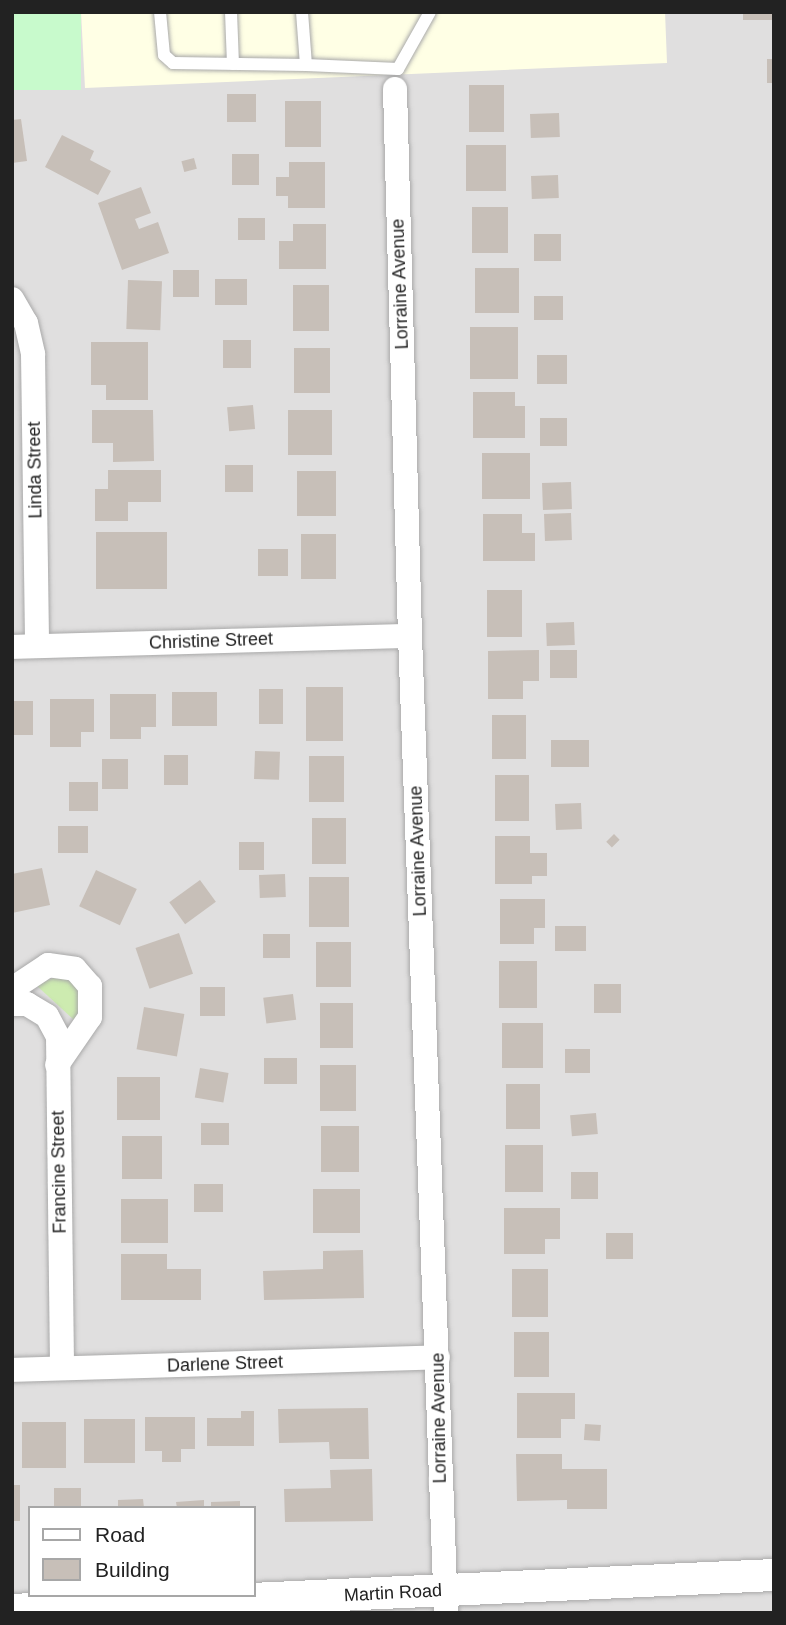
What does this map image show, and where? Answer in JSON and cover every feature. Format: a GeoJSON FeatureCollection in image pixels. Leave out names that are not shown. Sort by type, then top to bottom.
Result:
{"type":"FeatureCollection","features":[{"type":"Feature","properties":{"kind":"street","name":"Lorraine Avenue"},"geometry":{"type":"LineString","coordinates":[[396,79],[410,636],[438,1357],[444,1602]]}},
{"type":"Feature","properties":{"kind":"street","name":"Linda Street"},"geometry":{"type":"LineString","coordinates":[[12,299],[26,323],[33,354],[37,646]]}},
{"type":"Feature","properties":{"kind":"street","name":"Christine Street"},"geometry":{"type":"LineString","coordinates":[[12,647],[410,636]]}},
{"type":"Feature","properties":{"kind":"street"},"geometry":{"type":"LineString","coordinates":[[12,989],[48,964],[75,970],[90,986],[90,1017],[57,1065]]}},
{"type":"Feature","properties":{"kind":"street","name":"Francine Street"},"geometry":{"type":"LineString","coordinates":[[12,1004],[27,1004],[47,1016],[58,1037],[62,1368]]}},
{"type":"Feature","properties":{"kind":"street","name":"Darlene Street"},"geometry":{"type":"LineString","coordinates":[[12,1370],[438,1357]]}},
{"type":"Feature","properties":{"kind":"street","name":"Martin Road"},"geometry":{"type":"LineString","coordinates":[[12,1610],[444,1602],[774,1576]]}},
{"type":"Feature","properties":{"kind":"lane"},"geometry":{"type":"LineString","coordinates":[[160,12],[167,60],[306,65],[396,79],[430,12]]}},
{"type":"Feature","properties":{"kind":"lane"},"geometry":{"type":"LineString","coordinates":[[231,12],[233,64]]}},
{"type":"Feature","properties":{"kind":"lane"},"geometry":{"type":"LineString","coordinates":[[302,12],[306,65]]}},
{"type":"Feature","properties":{"kind":"shaded area"},"geometry":{"type":"Polygon","coordinates":[[[12,12],[774,12],[774,1613],[12,1613],[12,12]]]}},
{"type":"Feature","properties":{"kind":"shaded area"},"geometry":{"type":"Polygon","coordinates":[[[81,12],[665,12],[667,63],[85,88],[81,12]]]}},
{"type":"Feature","properties":{"kind":"green space"},"geometry":{"type":"Polygon","coordinates":[[[12,12],[81,12],[81,90],[12,90],[12,12]]]}},
{"type":"Feature","properties":{"kind":"green space"},"geometry":{"type":"Polygon","coordinates":[[[61,975],[77,985],[80,1011],[74,1020],[36,985],[61,975]]]}},
{"type":"Feature","properties":{"kind":"building"},"geometry":{"type":"Polygon","coordinates":[[[743,12],[774,12],[774,20],[743,20],[743,12]]]}},
{"type":"Feature","properties":{"kind":"building"},"geometry":{"type":"Polygon","coordinates":[[[767,59],[774,59],[774,83],[767,83],[767,59]]]}},
{"type":"Feature","properties":{"kind":"building"},"geometry":{"type":"Polygon","coordinates":[[[469,85],[504,85],[504,132],[469,132],[469,85]]]}},
{"type":"Feature","properties":{"kind":"building"},"geometry":{"type":"Polygon","coordinates":[[[227,94],[256,94],[256,122],[227,122],[227,94]]]}},
{"type":"Feature","properties":{"kind":"building"},"geometry":{"type":"Polygon","coordinates":[[[285,101],[321,101],[321,147],[285,147],[285,101]]]}},
{"type":"Feature","properties":{"kind":"building"},"geometry":{"type":"Polygon","coordinates":[[[559,113],[560,137],[531,138],[530,114],[559,113]]]}},
{"type":"Feature","properties":{"kind":"building"},"geometry":{"type":"Polygon","coordinates":[[[21,119],[27,161],[12,163],[12,120],[21,119]]]}},
{"type":"Feature","properties":{"kind":"building"},"geometry":{"type":"Polygon","coordinates":[[[62,135],[94,151],[90,160],[111,171],[98,195],[45,167],[62,135]]]}},
{"type":"Feature","properties":{"kind":"building"},"geometry":{"type":"Polygon","coordinates":[[[466,145],[506,145],[506,191],[466,191],[466,145]]]}},
{"type":"Feature","properties":{"kind":"building"},"geometry":{"type":"Polygon","coordinates":[[[232,154],[259,154],[259,185],[232,185],[232,154]]]}},
{"type":"Feature","properties":{"kind":"building"},"geometry":{"type":"Polygon","coordinates":[[[194,158],[197,169],[184,172],[181,161],[194,158]]]}},
{"type":"Feature","properties":{"kind":"building"},"geometry":{"type":"Polygon","coordinates":[[[289,162],[325,162],[325,208],[288,208],[288,196],[276,196],[276,177],[289,177],[289,162]]]}},
{"type":"Feature","properties":{"kind":"building"},"geometry":{"type":"Polygon","coordinates":[[[558,175],[559,198],[532,199],[531,176],[558,175]]]}},
{"type":"Feature","properties":{"kind":"building"},"geometry":{"type":"Polygon","coordinates":[[[141,187],[151,213],[135,219],[139,229],[158,222],[169,253],[122,270],[98,203],[141,187]]]}},
{"type":"Feature","properties":{"kind":"building"},"geometry":{"type":"Polygon","coordinates":[[[472,207],[508,207],[508,253],[472,253],[472,207]]]}},
{"type":"Feature","properties":{"kind":"building"},"geometry":{"type":"Polygon","coordinates":[[[238,218],[265,218],[265,240],[238,240],[238,218]]]}},
{"type":"Feature","properties":{"kind":"building"},"geometry":{"type":"Polygon","coordinates":[[[293,224],[326,224],[326,269],[279,269],[279,241],[293,241],[293,224]]]}},
{"type":"Feature","properties":{"kind":"building"},"geometry":{"type":"Polygon","coordinates":[[[534,234],[561,234],[561,261],[534,261],[534,234]]]}},
{"type":"Feature","properties":{"kind":"building"},"geometry":{"type":"Polygon","coordinates":[[[475,268],[519,268],[519,313],[475,313],[475,268]]]}},
{"type":"Feature","properties":{"kind":"building"},"geometry":{"type":"Polygon","coordinates":[[[173,270],[199,270],[199,297],[173,297],[173,270]]]}},
{"type":"Feature","properties":{"kind":"building"},"geometry":{"type":"Polygon","coordinates":[[[215,279],[247,279],[247,305],[215,305],[215,279]]]}},
{"type":"Feature","properties":{"kind":"building"},"geometry":{"type":"Polygon","coordinates":[[[128,280],[162,281],[160,330],[126,329],[128,280]]]}},
{"type":"Feature","properties":{"kind":"building"},"geometry":{"type":"Polygon","coordinates":[[[293,285],[329,285],[329,331],[293,331],[293,285]]]}},
{"type":"Feature","properties":{"kind":"building"},"geometry":{"type":"Polygon","coordinates":[[[534,296],[563,296],[563,320],[534,320],[534,296]]]}},
{"type":"Feature","properties":{"kind":"building"},"geometry":{"type":"Polygon","coordinates":[[[470,327],[518,327],[518,379],[470,379],[470,327]]]}},
{"type":"Feature","properties":{"kind":"building"},"geometry":{"type":"Polygon","coordinates":[[[223,340],[251,340],[251,368],[223,368],[223,340]]]}},
{"type":"Feature","properties":{"kind":"building"},"geometry":{"type":"Polygon","coordinates":[[[91,342],[148,342],[148,400],[106,400],[106,385],[91,385],[91,342]]]}},
{"type":"Feature","properties":{"kind":"building"},"geometry":{"type":"Polygon","coordinates":[[[294,348],[330,348],[330,393],[294,393],[294,348]]]}},
{"type":"Feature","properties":{"kind":"building"},"geometry":{"type":"Polygon","coordinates":[[[537,355],[567,355],[567,384],[537,384],[537,355]]]}},
{"type":"Feature","properties":{"kind":"building"},"geometry":{"type":"Polygon","coordinates":[[[473,392],[515,392],[515,406],[525,406],[525,438],[473,438],[473,392]]]}},
{"type":"Feature","properties":{"kind":"building"},"geometry":{"type":"Polygon","coordinates":[[[253,405],[255,429],[229,431],[227,407],[253,405]]]}},
{"type":"Feature","properties":{"kind":"building"},"geometry":{"type":"Polygon","coordinates":[[[92,410],[153,410],[154,461],[113,462],[113,443],[92,443],[92,410]]]}},
{"type":"Feature","properties":{"kind":"building"},"geometry":{"type":"Polygon","coordinates":[[[288,410],[332,410],[332,455],[288,455],[288,410]]]}},
{"type":"Feature","properties":{"kind":"building"},"geometry":{"type":"Polygon","coordinates":[[[540,418],[567,418],[567,446],[540,446],[540,418]]]}},
{"type":"Feature","properties":{"kind":"building"},"geometry":{"type":"Polygon","coordinates":[[[482,453],[530,453],[530,499],[482,499],[482,453]]]}},
{"type":"Feature","properties":{"kind":"building"},"geometry":{"type":"Polygon","coordinates":[[[225,465],[253,465],[253,492],[225,492],[225,465]]]}},
{"type":"Feature","properties":{"kind":"building"},"geometry":{"type":"Polygon","coordinates":[[[108,470],[161,470],[161,502],[128,502],[128,521],[95,521],[95,489],[108,489],[108,470]]]}},
{"type":"Feature","properties":{"kind":"building"},"geometry":{"type":"Polygon","coordinates":[[[297,471],[336,471],[336,516],[297,516],[297,471]]]}},
{"type":"Feature","properties":{"kind":"building"},"geometry":{"type":"Polygon","coordinates":[[[571,482],[572,509],[543,510],[542,483],[571,482]]]}},
{"type":"Feature","properties":{"kind":"building"},"geometry":{"type":"Polygon","coordinates":[[[571,513],[572,540],[545,541],[544,514],[571,513]]]}},
{"type":"Feature","properties":{"kind":"building"},"geometry":{"type":"Polygon","coordinates":[[[483,514],[522,514],[522,533],[535,533],[535,561],[483,561],[483,514]]]}},
{"type":"Feature","properties":{"kind":"building"},"geometry":{"type":"Polygon","coordinates":[[[96,532],[167,532],[167,589],[96,589],[96,532]]]}},
{"type":"Feature","properties":{"kind":"building"},"geometry":{"type":"Polygon","coordinates":[[[301,534],[336,534],[336,579],[301,579],[301,534]]]}},
{"type":"Feature","properties":{"kind":"building"},"geometry":{"type":"Polygon","coordinates":[[[258,549],[288,549],[288,576],[258,576],[258,549]]]}},
{"type":"Feature","properties":{"kind":"building"},"geometry":{"type":"Polygon","coordinates":[[[487,590],[522,590],[522,637],[487,637],[487,590]]]}},
{"type":"Feature","properties":{"kind":"building"},"geometry":{"type":"Polygon","coordinates":[[[574,622],[575,645],[547,646],[546,623],[574,622]]]}},
{"type":"Feature","properties":{"kind":"building"},"geometry":{"type":"Polygon","coordinates":[[[539,650],[539,681],[523,681],[523,699],[488,699],[488,651],[539,650]]]}},
{"type":"Feature","properties":{"kind":"building"},"geometry":{"type":"Polygon","coordinates":[[[550,650],[577,650],[577,678],[550,678],[550,650]]]}},
{"type":"Feature","properties":{"kind":"building"},"geometry":{"type":"Polygon","coordinates":[[[306,687],[343,687],[343,741],[306,741],[306,687]]]}},
{"type":"Feature","properties":{"kind":"building"},"geometry":{"type":"Polygon","coordinates":[[[259,689],[283,689],[283,724],[259,724],[259,689]]]}},
{"type":"Feature","properties":{"kind":"building"},"geometry":{"type":"Polygon","coordinates":[[[172,692],[217,692],[217,726],[172,726],[172,692]]]}},
{"type":"Feature","properties":{"kind":"building"},"geometry":{"type":"Polygon","coordinates":[[[110,694],[156,694],[156,727],[141,727],[141,739],[110,739],[110,694]]]}},
{"type":"Feature","properties":{"kind":"building"},"geometry":{"type":"Polygon","coordinates":[[[50,699],[94,699],[94,732],[81,732],[81,747],[50,747],[50,699]]]}},
{"type":"Feature","properties":{"kind":"building"},"geometry":{"type":"Polygon","coordinates":[[[12,701],[33,701],[33,735],[12,735],[12,701]]]}},
{"type":"Feature","properties":{"kind":"building"},"geometry":{"type":"Polygon","coordinates":[[[492,715],[526,715],[526,759],[492,759],[492,715]]]}},
{"type":"Feature","properties":{"kind":"building"},"geometry":{"type":"Polygon","coordinates":[[[551,740],[589,740],[589,767],[551,767],[551,740]]]}},
{"type":"Feature","properties":{"kind":"building"},"geometry":{"type":"Polygon","coordinates":[[[255,751],[280,752],[279,780],[254,779],[255,751]]]}},
{"type":"Feature","properties":{"kind":"building"},"geometry":{"type":"Polygon","coordinates":[[[164,755],[188,755],[188,785],[164,785],[164,755]]]}},
{"type":"Feature","properties":{"kind":"building"},"geometry":{"type":"Polygon","coordinates":[[[309,756],[344,756],[344,802],[309,802],[309,756]]]}},
{"type":"Feature","properties":{"kind":"building"},"geometry":{"type":"Polygon","coordinates":[[[102,759],[128,759],[128,789],[102,789],[102,759]]]}},
{"type":"Feature","properties":{"kind":"building"},"geometry":{"type":"Polygon","coordinates":[[[495,775],[529,775],[529,821],[495,821],[495,775]]]}},
{"type":"Feature","properties":{"kind":"building"},"geometry":{"type":"Polygon","coordinates":[[[69,782],[98,782],[98,811],[69,811],[69,782]]]}},
{"type":"Feature","properties":{"kind":"building"},"geometry":{"type":"Polygon","coordinates":[[[581,803],[582,829],[556,830],[555,804],[581,803]]]}},
{"type":"Feature","properties":{"kind":"building"},"geometry":{"type":"Polygon","coordinates":[[[312,818],[346,818],[346,864],[312,864],[312,818]]]}},
{"type":"Feature","properties":{"kind":"building"},"geometry":{"type":"Polygon","coordinates":[[[58,826],[88,826],[88,853],[58,853],[58,826]]]}},
{"type":"Feature","properties":{"kind":"building"},"geometry":{"type":"Polygon","coordinates":[[[614,834],[620,840],[612,847],[606,842],[614,834]]]}},
{"type":"Feature","properties":{"kind":"building"},"geometry":{"type":"Polygon","coordinates":[[[495,836],[530,836],[530,853],[547,853],[547,876],[532,876],[532,884],[495,884],[495,836]]]}},
{"type":"Feature","properties":{"kind":"building"},"geometry":{"type":"Polygon","coordinates":[[[239,842],[264,842],[264,870],[239,870],[239,842]]]}},
{"type":"Feature","properties":{"kind":"building"},"geometry":{"type":"Polygon","coordinates":[[[42,868],[50,905],[12,913],[12,874],[42,868]]]}},
{"type":"Feature","properties":{"kind":"building"},"geometry":{"type":"Polygon","coordinates":[[[96,870],[137,889],[120,925],[79,906],[96,870]]]}},
{"type":"Feature","properties":{"kind":"building"},"geometry":{"type":"Polygon","coordinates":[[[285,874],[286,897],[260,898],[259,875],[285,874]]]}},
{"type":"Feature","properties":{"kind":"building"},"geometry":{"type":"Polygon","coordinates":[[[309,877],[349,877],[349,927],[309,927],[309,877]]]}},
{"type":"Feature","properties":{"kind":"building"},"geometry":{"type":"Polygon","coordinates":[[[200,880],[216,902],[185,924],[169,902],[200,880]]]}},
{"type":"Feature","properties":{"kind":"building"},"geometry":{"type":"Polygon","coordinates":[[[500,899],[545,899],[545,928],[534,928],[534,944],[500,944],[500,899]]]}},
{"type":"Feature","properties":{"kind":"building"},"geometry":{"type":"Polygon","coordinates":[[[555,926],[586,926],[586,951],[555,951],[555,926]]]}},
{"type":"Feature","properties":{"kind":"building"},"geometry":{"type":"Polygon","coordinates":[[[179,933],[193,974],[150,989],[136,948],[179,933]]]}},
{"type":"Feature","properties":{"kind":"building"},"geometry":{"type":"Polygon","coordinates":[[[263,934],[290,934],[290,958],[263,958],[263,934]]]}},
{"type":"Feature","properties":{"kind":"building"},"geometry":{"type":"Polygon","coordinates":[[[316,942],[351,942],[351,987],[316,987],[316,942]]]}},
{"type":"Feature","properties":{"kind":"building"},"geometry":{"type":"Polygon","coordinates":[[[499,961],[537,961],[537,1008],[499,1008],[499,961]]]}},
{"type":"Feature","properties":{"kind":"building"},"geometry":{"type":"Polygon","coordinates":[[[594,984],[621,984],[621,1013],[594,1013],[594,984]]]}},
{"type":"Feature","properties":{"kind":"building"},"geometry":{"type":"Polygon","coordinates":[[[200,987],[225,987],[225,1016],[200,1016],[200,987]]]}},
{"type":"Feature","properties":{"kind":"building"},"geometry":{"type":"Polygon","coordinates":[[[293,994],[296,1020],[266,1023],[263,998],[293,994]]]}},
{"type":"Feature","properties":{"kind":"building"},"geometry":{"type":"Polygon","coordinates":[[[320,1003],[353,1003],[353,1048],[320,1048],[320,1003]]]}},
{"type":"Feature","properties":{"kind":"building"},"geometry":{"type":"Polygon","coordinates":[[[144,1007],[184,1014],[177,1056],[137,1049],[144,1007]]]}},
{"type":"Feature","properties":{"kind":"building"},"geometry":{"type":"Polygon","coordinates":[[[502,1023],[543,1023],[543,1068],[502,1068],[502,1023]]]}},
{"type":"Feature","properties":{"kind":"building"},"geometry":{"type":"Polygon","coordinates":[[[565,1049],[590,1049],[590,1073],[565,1073],[565,1049]]]}},
{"type":"Feature","properties":{"kind":"building"},"geometry":{"type":"Polygon","coordinates":[[[264,1058],[297,1058],[297,1084],[264,1084],[264,1058]]]}},
{"type":"Feature","properties":{"kind":"building"},"geometry":{"type":"Polygon","coordinates":[[[320,1065],[356,1065],[356,1111],[320,1111],[320,1065]]]}},
{"type":"Feature","properties":{"kind":"building"},"geometry":{"type":"Polygon","coordinates":[[[200,1068],[229,1073],[223,1103],[195,1098],[200,1068]]]}},
{"type":"Feature","properties":{"kind":"building"},"geometry":{"type":"Polygon","coordinates":[[[117,1077],[160,1077],[160,1120],[117,1120],[117,1077]]]}},
{"type":"Feature","properties":{"kind":"building"},"geometry":{"type":"Polygon","coordinates":[[[506,1084],[540,1084],[540,1129],[506,1129],[506,1084]]]}},
{"type":"Feature","properties":{"kind":"building"},"geometry":{"type":"Polygon","coordinates":[[[596,1113],[598,1134],[572,1136],[570,1115],[596,1113]]]}},
{"type":"Feature","properties":{"kind":"building"},"geometry":{"type":"Polygon","coordinates":[[[201,1123],[229,1123],[229,1145],[201,1145],[201,1123]]]}},
{"type":"Feature","properties":{"kind":"building"},"geometry":{"type":"Polygon","coordinates":[[[321,1126],[359,1126],[359,1172],[321,1172],[321,1126]]]}},
{"type":"Feature","properties":{"kind":"building"},"geometry":{"type":"Polygon","coordinates":[[[122,1136],[162,1136],[162,1179],[122,1179],[122,1136]]]}},
{"type":"Feature","properties":{"kind":"building"},"geometry":{"type":"Polygon","coordinates":[[[505,1145],[543,1145],[543,1192],[505,1192],[505,1145]]]}},
{"type":"Feature","properties":{"kind":"building"},"geometry":{"type":"Polygon","coordinates":[[[571,1172],[598,1172],[598,1199],[571,1199],[571,1172]]]}},
{"type":"Feature","properties":{"kind":"building"},"geometry":{"type":"Polygon","coordinates":[[[194,1184],[223,1184],[223,1212],[194,1212],[194,1184]]]}},
{"type":"Feature","properties":{"kind":"building"},"geometry":{"type":"Polygon","coordinates":[[[313,1189],[360,1189],[360,1233],[313,1233],[313,1189]]]}},
{"type":"Feature","properties":{"kind":"building"},"geometry":{"type":"Polygon","coordinates":[[[121,1199],[168,1199],[168,1243],[121,1243],[121,1199]]]}},
{"type":"Feature","properties":{"kind":"building"},"geometry":{"type":"Polygon","coordinates":[[[504,1208],[560,1208],[560,1239],[545,1239],[545,1254],[504,1254],[504,1208]]]}},
{"type":"Feature","properties":{"kind":"building"},"geometry":{"type":"Polygon","coordinates":[[[606,1233],[633,1233],[633,1259],[606,1259],[606,1233]]]}},
{"type":"Feature","properties":{"kind":"building"},"geometry":{"type":"Polygon","coordinates":[[[363,1250],[364,1298],[264,1300],[263,1271],[323,1269],[323,1251],[363,1250]]]}},
{"type":"Feature","properties":{"kind":"building"},"geometry":{"type":"Polygon","coordinates":[[[121,1254],[167,1254],[167,1269],[201,1269],[201,1300],[121,1300],[121,1254]]]}},
{"type":"Feature","properties":{"kind":"building"},"geometry":{"type":"Polygon","coordinates":[[[512,1269],[548,1269],[548,1317],[512,1317],[512,1269]]]}},
{"type":"Feature","properties":{"kind":"building"},"geometry":{"type":"Polygon","coordinates":[[[514,1332],[549,1332],[549,1377],[514,1377],[514,1332]]]}},
{"type":"Feature","properties":{"kind":"building"},"geometry":{"type":"Polygon","coordinates":[[[517,1393],[575,1393],[575,1419],[561,1419],[561,1438],[517,1438],[517,1393]]]}},
{"type":"Feature","properties":{"kind":"building"},"geometry":{"type":"Polygon","coordinates":[[[368,1408],[369,1459],[330,1459],[329,1442],[279,1443],[278,1409],[368,1408]]]}},
{"type":"Feature","properties":{"kind":"building"},"geometry":{"type":"Polygon","coordinates":[[[241,1411],[254,1411],[254,1446],[207,1446],[207,1418],[241,1418],[241,1411]]]}},
{"type":"Feature","properties":{"kind":"building"},"geometry":{"type":"Polygon","coordinates":[[[145,1417],[195,1417],[195,1449],[181,1449],[181,1462],[162,1462],[162,1451],[145,1451],[145,1417]]]}},
{"type":"Feature","properties":{"kind":"building"},"geometry":{"type":"Polygon","coordinates":[[[84,1419],[135,1419],[135,1463],[84,1463],[84,1419]]]}},
{"type":"Feature","properties":{"kind":"building"},"geometry":{"type":"Polygon","coordinates":[[[22,1422],[66,1422],[66,1468],[22,1468],[22,1422]]]}},
{"type":"Feature","properties":{"kind":"building"},"geometry":{"type":"Polygon","coordinates":[[[585,1424],[601,1425],[600,1441],[584,1440],[585,1424]]]}},
{"type":"Feature","properties":{"kind":"building"},"geometry":{"type":"Polygon","coordinates":[[[516,1454],[562,1454],[562,1469],[607,1469],[607,1509],[567,1509],[567,1500],[517,1501],[516,1454]]]}},
{"type":"Feature","properties":{"kind":"building"},"geometry":{"type":"Polygon","coordinates":[[[372,1469],[373,1521],[285,1522],[284,1489],[331,1488],[330,1470],[372,1469]]]}},
{"type":"Feature","properties":{"kind":"building"},"geometry":{"type":"Polygon","coordinates":[[[12,1485],[20,1485],[20,1521],[12,1521],[12,1485]]]}},
{"type":"Feature","properties":{"kind":"building"},"geometry":{"type":"Polygon","coordinates":[[[54,1488],[81,1488],[81,1506],[54,1506],[54,1488]]]}},
{"type":"Feature","properties":{"kind":"building"},"geometry":{"type":"Polygon","coordinates":[[[143,1499],[144,1506],[118,1506],[118,1500],[143,1499]]]}},
{"type":"Feature","properties":{"kind":"building"},"geometry":{"type":"Polygon","coordinates":[[[204,1500],[204,1506],[177,1506],[176,1502],[204,1500]]]}},
{"type":"Feature","properties":{"kind":"building"},"geometry":{"type":"Polygon","coordinates":[[[240,1501],[240,1506],[211,1506],[211,1502],[240,1501]]]}}]}
